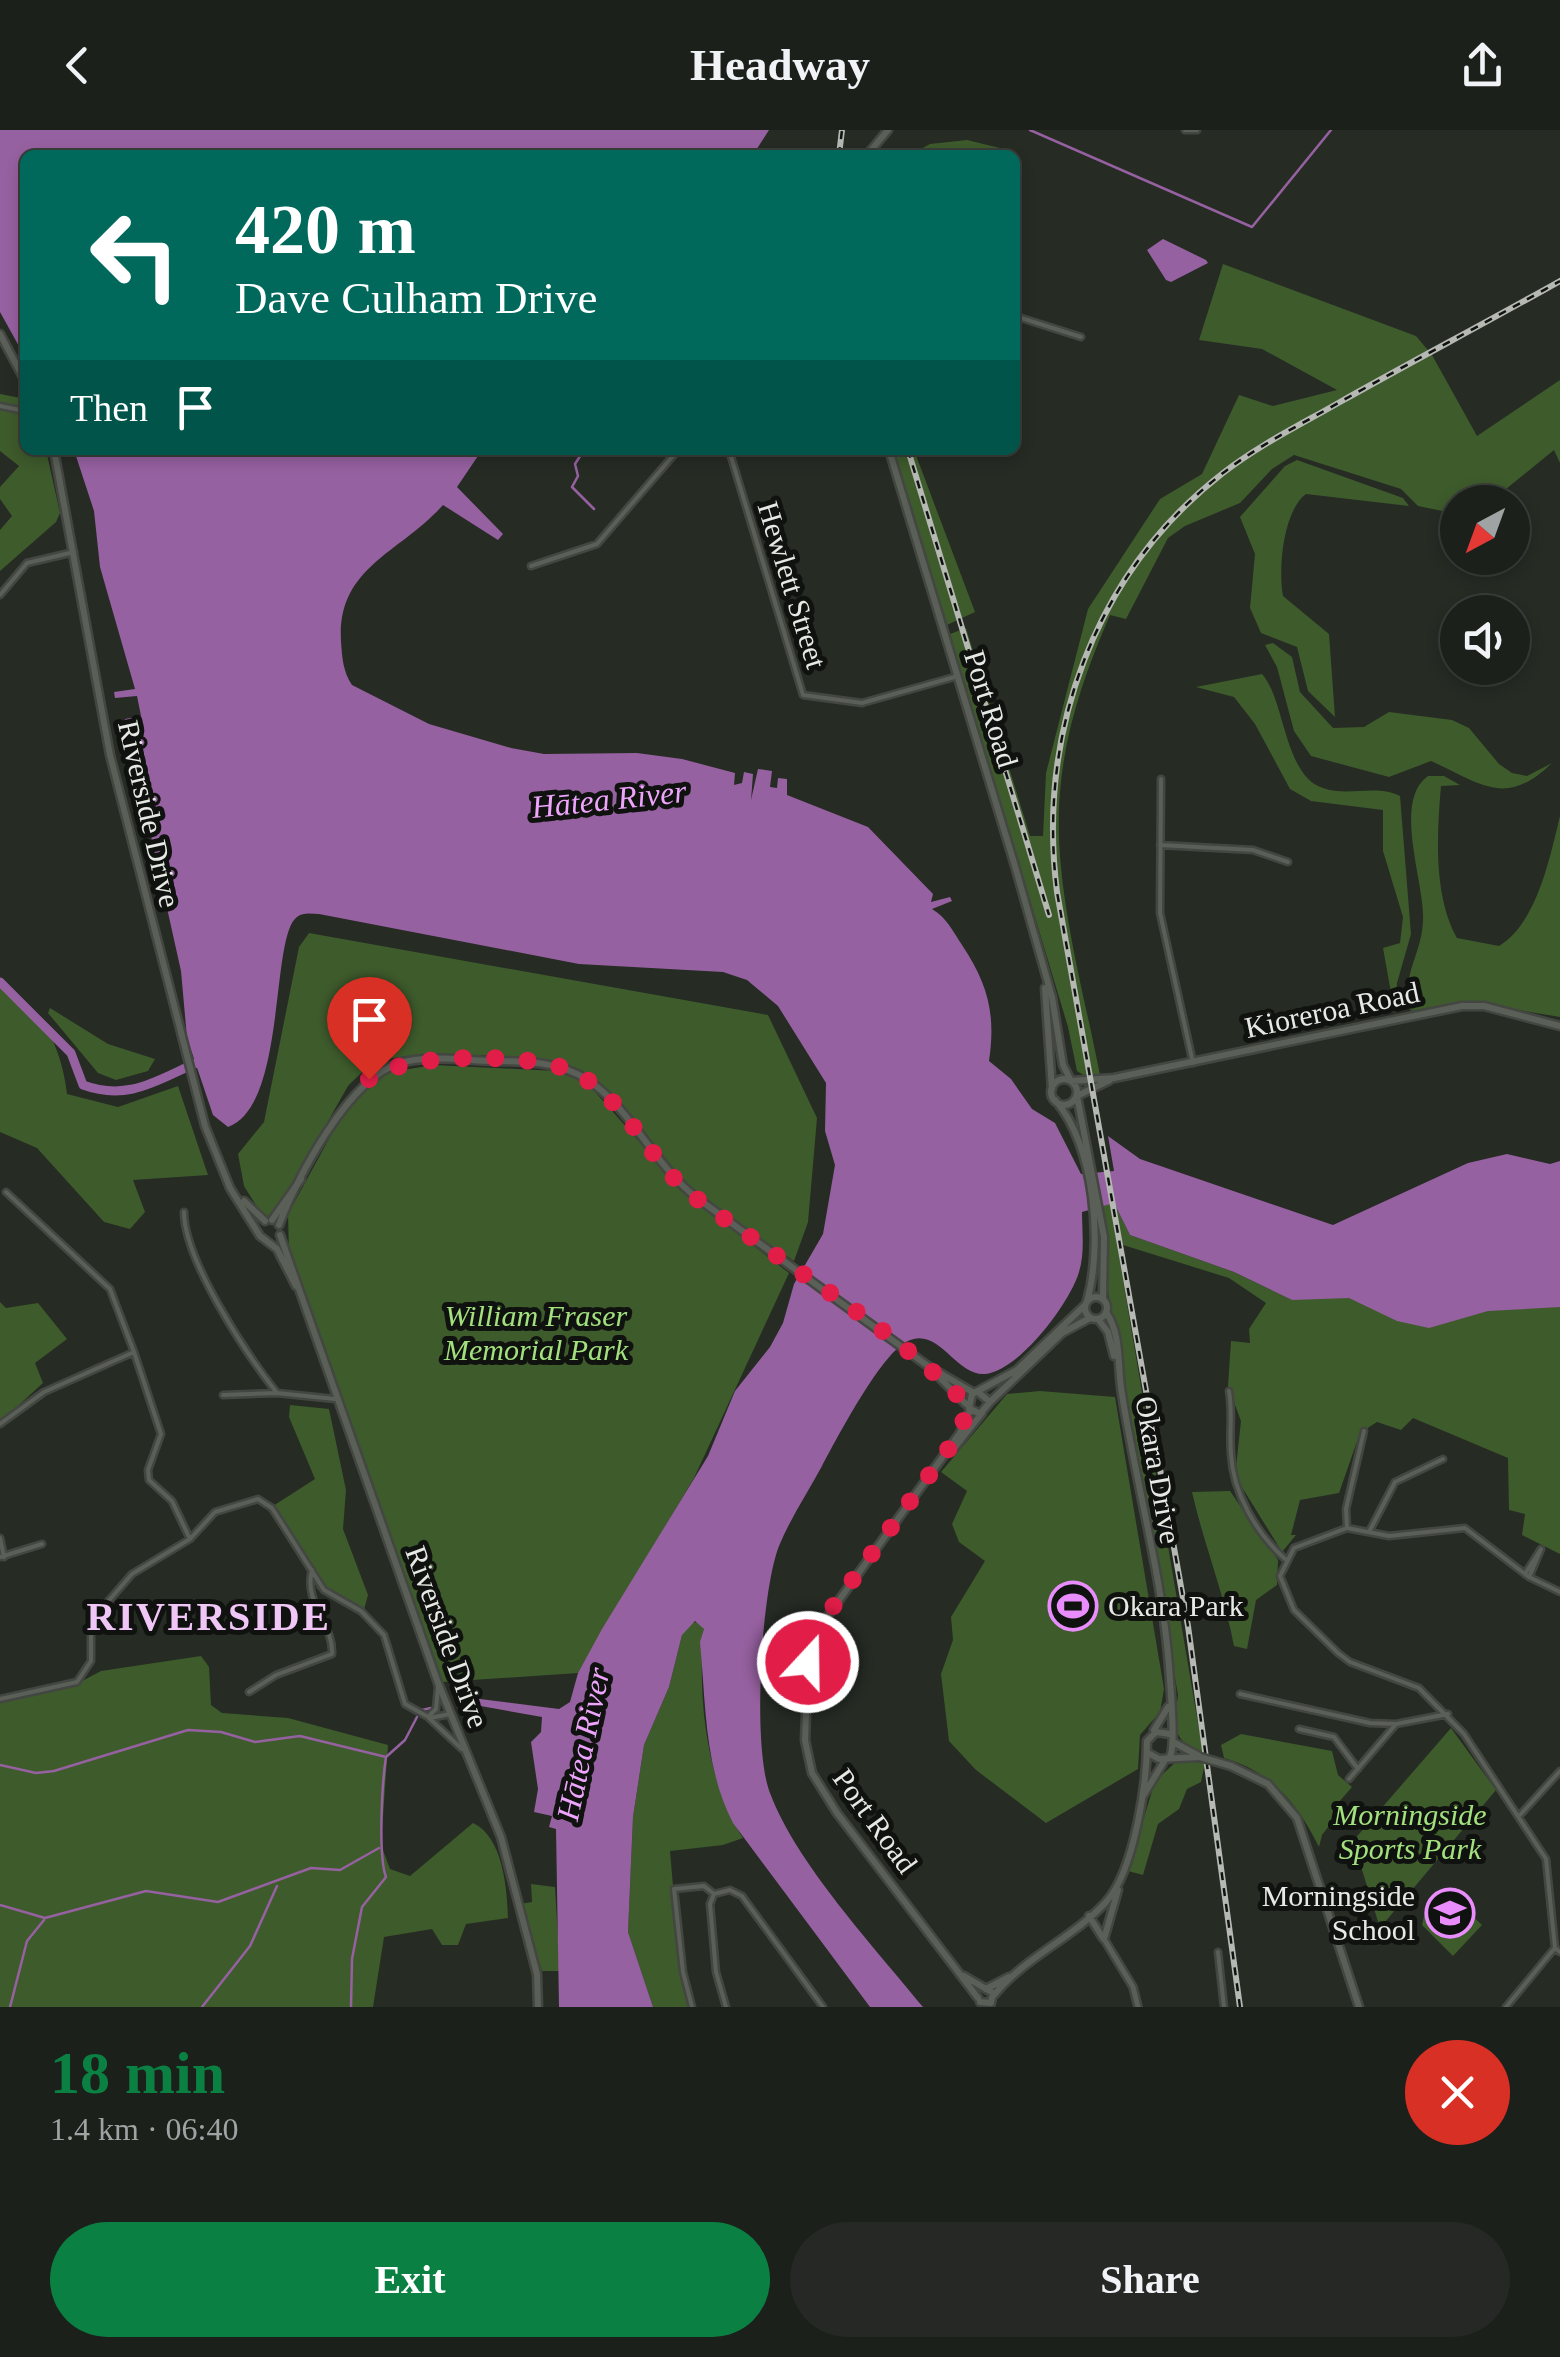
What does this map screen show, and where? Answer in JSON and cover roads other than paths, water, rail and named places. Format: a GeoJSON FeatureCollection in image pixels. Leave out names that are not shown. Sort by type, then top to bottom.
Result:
{"type":"FeatureCollection","features":[{"type":"Feature","properties":{"kind":"main road"},"geometry":{"type":"LineString","coordinates":[[871,150],[888,130]]}},
{"type":"Feature","properties":{"kind":"main road"},"geometry":{"type":"LineString","coordinates":[[0,334],[20,372]]}},
{"type":"Feature","properties":{"kind":"main road","name":"Riverside Drive"},"geometry":{"type":"LineString","coordinates":[[55,455],[76,552],[110,755],[209,1140],[228,1180],[296,1286]]}},
{"type":"Feature","properties":{"kind":"main road","name":"Port Road"},"geometry":{"type":"LineString","coordinates":[[891,455],[1044,982],[1052,1090],[1055,1100],[1071,1118],[1086,1158],[1098,1223],[1103,1299]]}},
{"type":"Feature","properties":{"kind":"main road","name":"Port Road"},"geometry":{"type":"LineString","coordinates":[[1044,982],[1052,997],[1062,1065],[1077,1096],[1086,1158]]}},
{"type":"Feature","properties":{"kind":"main road","name":"Kioreroa Road"},"geometry":{"type":"LineString","coordinates":[[1071,1082],[1192,1063],[1462,1006],[1484,1006],[1560,1026]]}},
{"type":"Feature","properties":{"kind":"main road"},"geometry":{"type":"LineString","coordinates":[[258,1230],[272,1222],[353,1095],[389,1067],[434,1059],[544,1063],[570,1070],[598,1087],[674,1178],[766,1249],[928,1366],[990,1402],[1062,1333],[1106,1312]]}},
{"type":"Feature","properties":{"kind":"main road","name":"Kioreroa Road"},"geometry":{"type":"LineString","coordinates":[[1077,1096],[1114,1078]]}},
{"type":"Feature","properties":{"kind":"main road"},"geometry":{"type":"LineString","coordinates":[[1052,1090],[1060,1080],[1071,1082]]}},
{"type":"Feature","properties":{"kind":"main road"},"geometry":{"type":"LineString","coordinates":[[1055,1100],[1069,1104],[1077,1096]]}},
{"type":"Feature","properties":{"kind":"main road","name":"Riverside Drive"},"geometry":{"type":"LineString","coordinates":[[228,1180],[272,1222],[280,1235],[438,1685],[501,1837],[536,1974],[538,2007]]}},
{"type":"Feature","properties":{"kind":"main road","name":"Port Road"},"geometry":{"type":"LineString","coordinates":[[1086,1303],[1097,1258],[1098,1223]]}},
{"type":"Feature","properties":{"kind":"main road"},"geometry":{"type":"LineString","coordinates":[[270,1242],[280,1235]]}},
{"type":"Feature","properties":{"kind":"main road"},"geometry":{"type":"LineString","coordinates":[[976,1392],[1017,1370],[1086,1303],[1103,1299]]}},
{"type":"Feature","properties":{"kind":"main road","name":"Okara Drive"},"geometry":{"type":"LineString","coordinates":[[1103,1299],[1115,1329],[1117,1361],[1167,1652],[1173,1739]]}},
{"type":"Feature","properties":{"kind":"main road","name":"Okara Drive"},"geometry":{"type":"LineString","coordinates":[[1086,1303],[1094,1319],[1108,1332],[1117,1361]]}},
{"type":"Feature","properties":{"kind":"main road"},"geometry":{"type":"LineString","coordinates":[[928,1366],[969,1408],[982,1413]]}},
{"type":"Feature","properties":{"kind":"main road","name":"Port Road"},"geometry":{"type":"LineString","coordinates":[[976,1392],[960,1433],[816,1632],[808,1662],[805,1740],[822,1792],[964,1976],[979,2002]]}},
{"type":"Feature","properties":{"kind":"main road","name":"Port Road"},"geometry":{"type":"LineString","coordinates":[[932,1470],[990,1402]]}},
{"type":"Feature","properties":{"kind":"main road"},"geometry":{"type":"LineString","coordinates":[[1104,1939],[1143,1797],[1152,1734],[1169,1706]]}},
{"type":"Feature","properties":{"kind":"main road"},"geometry":{"type":"LineString","coordinates":[[1152,1734],[1159,1731],[1200,1757]]}},
{"type":"Feature","properties":{"kind":"main road"},"geometry":{"type":"LineString","coordinates":[[1143,1797],[1168,1757],[1173,1739]]}},
{"type":"Feature","properties":{"kind":"main road"},"geometry":{"type":"LineString","coordinates":[[1149,1752],[1168,1757],[1200,1757],[1232,1766],[1268,1784],[1297,1818],[1358,2007]]}},
{"type":"Feature","properties":{"kind":"main road"},"geometry":{"type":"LineString","coordinates":[[1009,1977],[992,2002],[979,2002],[986,1989],[1009,1977],[1089,1916],[1110,1897],[1118,1880]]}},
{"type":"Feature","properties":{"kind":"main road"},"geometry":{"type":"LineString","coordinates":[[1089,1916],[1104,1939]]}},
{"type":"Feature","properties":{"kind":"main road","name":"Port Road"},"geometry":{"type":"LineString","coordinates":[[964,1976],[986,1989],[992,2002]]}},
{"type":"Feature","properties":{"kind":"street"},"geometry":{"type":"LineString","coordinates":[[1184,130],[1197,130]]}},
{"type":"Feature","properties":{"kind":"street"},"geometry":{"type":"LineString","coordinates":[[1020,318],[1080,337]]}},
{"type":"Feature","properties":{"kind":"street"},"geometry":{"type":"LineString","coordinates":[[531,566],[592,548],[674,455]]}},
{"type":"Feature","properties":{"kind":"street","name":"Hewlett Street"},"geometry":{"type":"LineString","coordinates":[[731,455],[803,694],[862,703],[958,676]]}},
{"type":"Feature","properties":{"kind":"street"},"geometry":{"type":"LineString","coordinates":[[0,595],[26,563],[76,552]]}},
{"type":"Feature","properties":{"kind":"street"},"geometry":{"type":"LineString","coordinates":[[1161,779],[1160,913],[1192,1063]]}},
{"type":"Feature","properties":{"kind":"street"},"geometry":{"type":"LineString","coordinates":[[1160,846],[1253,850],[1288,862]]}},
{"type":"Feature","properties":{"kind":"street"},"geometry":{"type":"LineString","coordinates":[[6,1192],[110,1289],[161,1434],[148,1470],[149,1480],[172,1501],[190,1539]]}},
{"type":"Feature","properties":{"kind":"street"},"geometry":{"type":"LineString","coordinates":[[184,1212],[188,1234],[235,1336],[277,1393]]}},
{"type":"Feature","properties":{"kind":"street"},"geometry":{"type":"LineString","coordinates":[[0,1424],[44,1392],[134,1352]]}},
{"type":"Feature","properties":{"kind":"street"},"geometry":{"type":"LineString","coordinates":[[1229,1390],[1234,1416],[1230,1454],[1237,1490],[1285,1559]]}},
{"type":"Feature","properties":{"kind":"street"},"geometry":{"type":"LineString","coordinates":[[223,1396],[277,1393],[336,1399]]}},
{"type":"Feature","properties":{"kind":"street"},"geometry":{"type":"LineString","coordinates":[[1347,1528],[1346,1509],[1364,1431]]}},
{"type":"Feature","properties":{"kind":"street"},"geometry":{"type":"LineString","coordinates":[[1368,1532],[1395,1482],[1443,1459]]}},
{"type":"Feature","properties":{"kind":"street"},"geometry":{"type":"LineString","coordinates":[[0,1699],[77,1682],[91,1661],[89,1626],[95,1613],[136,1571],[190,1539],[221,1508],[262,1499],[272,1508],[324,1590],[361,1611],[384,1635],[401,1698],[466,1752]]}},
{"type":"Feature","properties":{"kind":"street"},"geometry":{"type":"LineString","coordinates":[[1506,2007],[1557,1950],[1546,1861],[1448,1714],[1412,1684],[1350,1662],[1311,1628],[1283,1592],[1280,1576],[1285,1559],[1302,1544],[1347,1528],[1390,1536],[1470,1529],[1527,1576],[1560,1592]]}},
{"type":"Feature","properties":{"kind":"street"},"geometry":{"type":"LineString","coordinates":[[0,1538],[2,1557],[42,1544]]}},
{"type":"Feature","properties":{"kind":"street"},"geometry":{"type":"LineString","coordinates":[[249,1692],[276,1675],[332,1654],[331,1642],[312,1600],[312,1570]]}},
{"type":"Feature","properties":{"kind":"street"},"geometry":{"type":"LineString","coordinates":[[425,1716],[436,1710],[438,1685]]}},
{"type":"Feature","properties":{"kind":"street"},"geometry":{"type":"LineString","coordinates":[[1240,1694],[1370,1723],[1438,1720],[1448,1714]]}},
{"type":"Feature","properties":{"kind":"street"},"geometry":{"type":"LineString","coordinates":[[425,1716],[450,1714]]}},
{"type":"Feature","properties":{"kind":"street"},"geometry":{"type":"LineString","coordinates":[[1349,1779],[1396,1724]]}},
{"type":"Feature","properties":{"kind":"street"},"geometry":{"type":"LineString","coordinates":[[1299,1729],[1334,1737],[1358,1769]]}},
{"type":"Feature","properties":{"kind":"street"},"geometry":{"type":"LineString","coordinates":[[1519,1816],[1560,1771]]}},
{"type":"Feature","properties":{"kind":"street"},"geometry":{"type":"LineString","coordinates":[[692,2007],[684,1981],[674,1888],[704,1886],[714,1894]]}},
{"type":"Feature","properties":{"kind":"street"},"geometry":{"type":"LineString","coordinates":[[714,1894],[730,1890],[746,1899],[823,2007]]}},
{"type":"Feature","properties":{"kind":"street"},"geometry":{"type":"LineString","coordinates":[[714,1894],[710,1904],[716,1972],[726,2007]]}},
{"type":"Feature","properties":{"kind":"street"},"geometry":{"type":"LineString","coordinates":[[1104,1939],[1133,1988],[1138,2007]]}},
{"type":"Feature","properties":{"kind":"street"},"geometry":{"type":"LineString","coordinates":[[1218,1952],[1224,2007]]}},
{"type":"Feature","properties":{"kind":"water"},"geometry":{"type":"Polygon","coordinates":[[[0,130],[769,130],[756,150],[20,150],[20,348],[0,312],[0,130]]]}},
{"type":"Feature","properties":{"kind":"water"},"geometry":{"type":"Polygon","coordinates":[[[1163,239],[1208,263],[1171,282],[1166,280],[1147,250],[1163,239]]]}},
{"type":"Feature","properties":{"kind":"water","name":"Hātea River"},"geometry":{"type":"Polygon","coordinates":[[[76,455],[479,455],[457,487],[503,534],[498,540],[443,505],[360,578],[342,616],[343,659],[352,685],[429,724],[511,748],[544,754],[637,753],[682,759],[735,773],[734,785],[742,783],[744,772],[753,774],[751,800],[758,769],[772,771],[770,787],[777,788],[778,778],[787,779],[787,795],[868,827],[933,894],[931,902],[950,897],[952,901],[932,909],[952,929],[984,986],[991,1029],[989,1061],[1011,1079],[1032,1109],[1055,1123],[1081,1174],[1114,1171],[1108,1136],[1140,1159],[1333,1225],[1468,1163],[1507,1154],[1550,1164],[1560,1161],[1560,1307],[1488,1311],[1429,1328],[1397,1321],[1349,1298],[1292,1300],[1234,1272],[1130,1235],[1114,1203],[1082,1212],[1082,1257],[1074,1285],[1054,1317],[1013,1361],[985,1374],[974,1372],[937,1345],[917,1338],[906,1342],[884,1363],[848,1418],[779,1546],[763,1632],[761,1741],[770,1793],[798,1848],[838,1904],[923,2007],[870,2007],[733,1823],[711,1757],[700,1642],[704,1629],[695,1621],[682,1635],[669,1687],[644,1745],[633,1817],[628,1932],[653,2007],[559,2007],[556,1829],[549,1827],[552,1816],[534,1812],[538,1789],[531,1742],[541,1732],[542,1717],[458,1702],[456,1696],[559,1709],[570,1702],[578,1673],[602,1629],[708,1456],[735,1391],[770,1347],[783,1323],[794,1284],[823,1234],[835,1165],[825,1131],[826,1083],[778,1006],[747,980],[723,972],[579,964],[319,914],[302,914],[289,931],[283,955],[269,1056],[260,1088],[247,1113],[228,1127],[213,1115],[187,1038],[181,971],[125,719],[141,716],[137,696],[115,698],[114,692],[135,689],[100,567],[94,511],[76,455]]]}},
{"type":"Feature","properties":{"kind":"waterway"},"geometry":{"type":"LineString","coordinates":[[1030,130],[1252,227],[1331,130]]}},
{"type":"Feature","properties":{"kind":"waterway"},"geometry":{"type":"LineString","coordinates":[[581,455],[575,464],[578,476],[572,487],[594,509]]}},
{"type":"Feature","properties":{"kind":"waterway"},"geometry":{"type":"LineString","coordinates":[[0,982],[71,1053],[83,1085],[101,1090],[132,1089],[206,1059]]}},
{"type":"Feature","properties":{"kind":"waterway"},"geometry":{"type":"LineString","coordinates":[[422,1710],[431,1708]]}},
{"type":"Feature","properties":{"kind":"waterway"},"geometry":{"type":"LineString","coordinates":[[351,2007],[352,1959],[362,1907],[386,1877],[381,1837],[386,1757],[405,1740],[417,1717]]}},
{"type":"Feature","properties":{"kind":"waterway"},"geometry":{"type":"LineString","coordinates":[[0,1765],[36,1773],[54,1771],[188,1730],[221,1732],[255,1742],[300,1736],[386,1757]]}},
{"type":"Feature","properties":{"kind":"waterway"},"geometry":{"type":"LineString","coordinates":[[0,1905],[45,1918],[146,1891],[218,1902],[311,1868],[340,1870],[379,1848]]}},
{"type":"Feature","properties":{"kind":"waterway"},"geometry":{"type":"LineString","coordinates":[[202,2007],[250,1946],[277,1886]]}},
{"type":"Feature","properties":{"kind":"waterway"},"geometry":{"type":"LineString","coordinates":[[10,2007],[27,1941],[44,1920]]}},
{"type":"Feature","properties":{"kind":"railway"},"geometry":{"type":"LineString","coordinates":[[840,150],[842,130]]}},
{"type":"Feature","properties":{"kind":"railway"},"geometry":{"type":"LineString","coordinates":[[1240,2007],[1188,1626],[1057,892],[1053,832],[1056,774],[1067,716],[1084,660],[1109,608],[1140,558],[1178,513],[1251,453],[1560,281]]}},
{"type":"Feature","properties":{"kind":"railway"},"geometry":{"type":"LineString","coordinates":[[910,455],[1049,915]]}},
{"type":"Feature","properties":{"kind":"place","name":"Okara Park"},"geometry":{"type":"Point","coordinates":[1073,1606]}},
{"type":"Feature","properties":{"kind":"place","name":"Morningside School"},"geometry":{"type":"Point","coordinates":[1450,1913]}},
{"type":"Feature","properties":{"kind":"district","name":"RIVERSIDE"},"geometry":{"type":"Point","coordinates":[209,1616]}},
{"type":"Feature","properties":{"kind":"park label","name":"William Fraser Memorial Park"},"geometry":{"type":"Point","coordinates":[536,1333]}},
{"type":"Feature","properties":{"kind":"park label","name":"Morningside Sports Park"},"geometry":{"type":"Point","coordinates":[1410,1832]}}]}
